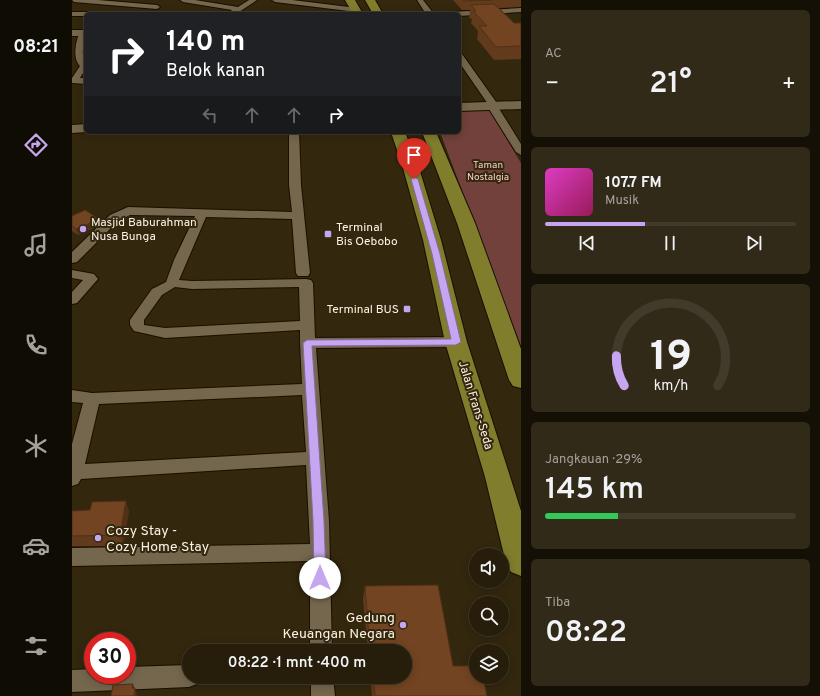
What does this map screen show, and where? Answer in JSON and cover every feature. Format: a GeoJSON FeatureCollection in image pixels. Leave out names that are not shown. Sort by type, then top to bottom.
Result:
{"type":"FeatureCollection","features":[{"type":"Feature","properties":{"kind":"main road"},"geometry":{"type":"LineString","coordinates":[[350,0],[357,12]]}},
{"type":"Feature","properties":{"kind":"main road"},"geometry":{"type":"LineString","coordinates":[[370,0],[377,12]]}},
{"type":"Feature","properties":{"kind":"main road"},"geometry":{"type":"LineString","coordinates":[[461,107],[521,105]]}},
{"type":"Feature","properties":{"kind":"main road"},"geometry":{"type":"LineString","coordinates":[[72,129],[84,128]]}},
{"type":"Feature","properties":{"kind":"main road","name":"Jalan Frans-Seda"},"geometry":{"type":"LineString","coordinates":[[399,134],[411,168],[432,240],[456,342],[498,477],[521,563]]}},
{"type":"Feature","properties":{"kind":"main road"},"geometry":{"type":"LineString","coordinates":[[430,134],[466,223],[521,380]]}},
{"type":"Feature","properties":{"kind":"street"},"geometry":{"type":"LineString","coordinates":[[74,0],[157,8]]}},
{"type":"Feature","properties":{"kind":"street"},"geometry":{"type":"LineString","coordinates":[[154,12],[162,0]]}},
{"type":"Feature","properties":{"kind":"street"},"geometry":{"type":"LineString","coordinates":[[183,0],[238,9]]}},
{"type":"Feature","properties":{"kind":"street"},"geometry":{"type":"LineString","coordinates":[[234,12],[254,0]]}},
{"type":"Feature","properties":{"kind":"street"},"geometry":{"type":"LineString","coordinates":[[275,0],[357,12]]}},
{"type":"Feature","properties":{"kind":"street"},"geometry":{"type":"LineString","coordinates":[[420,0],[428,0]]}},
{"type":"Feature","properties":{"kind":"street"},"geometry":{"type":"LineString","coordinates":[[420,0],[429,12]]}},
{"type":"Feature","properties":{"kind":"street"},"geometry":{"type":"LineString","coordinates":[[461,13],[521,10]]}},
{"type":"Feature","properties":{"kind":"street"},"geometry":{"type":"LineString","coordinates":[[80,26],[79,54],[82,64],[84,65]]}},
{"type":"Feature","properties":{"kind":"street"},"geometry":{"type":"LineString","coordinates":[[461,59],[518,142],[521,152]]}},
{"type":"Feature","properties":{"kind":"street"},"geometry":{"type":"LineString","coordinates":[[73,82],[84,66]]}},
{"type":"Feature","properties":{"kind":"street"},"geometry":{"type":"LineString","coordinates":[[73,82],[84,81]]}},
{"type":"Feature","properties":{"kind":"street"},"geometry":{"type":"LineString","coordinates":[[294,134],[298,216],[303,273]]}},
{"type":"Feature","properties":{"kind":"street"},"geometry":{"type":"LineString","coordinates":[[72,259],[114,218],[125,212],[298,216]]}},
{"type":"Feature","properties":{"kind":"street"},"geometry":{"type":"LineString","coordinates":[[173,283],[172,281],[180,260],[200,220],[201,214]]}},
{"type":"Feature","properties":{"kind":"street"},"geometry":{"type":"LineString","coordinates":[[72,274],[91,278],[72,300]]}},
{"type":"Feature","properties":{"kind":"street"},"geometry":{"type":"LineString","coordinates":[[307,325],[164,333],[139,328],[137,325],[143,311],[157,292],[173,283],[192,285],[306,282],[307,325],[307,343],[320,552],[321,644]]}},
{"type":"Feature","properties":{"kind":"street"},"geometry":{"type":"LineString","coordinates":[[307,343],[456,342]]}},
{"type":"Feature","properties":{"kind":"street"},"geometry":{"type":"LineString","coordinates":[[72,396],[92,399],[310,389]]}},
{"type":"Feature","properties":{"kind":"street"},"geometry":{"type":"LineString","coordinates":[[92,399],[73,475],[314,458]]}},
{"type":"Feature","properties":{"kind":"street"},"geometry":{"type":"LineString","coordinates":[[72,557],[320,552]]}},
{"type":"Feature","properties":{"kind":"street"},"geometry":{"type":"LineString","coordinates":[[72,681],[182,676]]}},
{"type":"Feature","properties":{"kind":"street"},"geometry":{"type":"LineString","coordinates":[[322,684],[323,696]]}},
{"type":"Feature","properties":{"kind":"green space","name":"Taman Nostalgia"},"geometry":{"type":"Polygon","coordinates":[[[488,108],[521,163],[521,347],[441,134],[461,134],[461,110],[488,108]]]}},
{"type":"Feature","properties":{"kind":"building"},"geometry":{"type":"Polygon","coordinates":[[[462,0],[492,0],[464,1],[462,0]]]}},
{"type":"Feature","properties":{"kind":"building"},"geometry":{"type":"Polygon","coordinates":[[[494,4],[514,23],[521,23],[521,46],[496,47],[479,26],[487,26],[473,11],[476,11],[471,5],[494,4]]]}},
{"type":"Feature","properties":{"kind":"building"},"geometry":{"type":"Polygon","coordinates":[[[85,210],[97,218],[93,222],[76,229],[72,226],[72,216],[85,210]]]}},
{"type":"Feature","properties":{"kind":"building"},"geometry":{"type":"Polygon","coordinates":[[[126,501],[120,535],[72,536],[72,511],[90,510],[92,502],[126,501]]]}},
{"type":"Feature","properties":{"kind":"building","name":"Gedung Keuangan Negara"},"geometry":{"type":"Polygon","coordinates":[[[438,585],[453,666],[469,666],[469,684],[484,684],[487,696],[375,696],[374,684],[412,684],[412,644],[369,644],[365,586],[438,585]]]}},
{"type":"Feature","properties":{"kind":"building"},"geometry":{"type":"Polygon","coordinates":[[[133,684],[132,688],[135,688],[134,696],[111,696],[113,685],[133,684]]]}},
{"type":"Feature","properties":{"kind":"place","name":"Masjid Baburahman Nusa Bunga"},"geometry":{"type":"Point","coordinates":[83,229]}},
{"type":"Feature","properties":{"kind":"place","name":"Terminal Bis Oebobo"},"geometry":{"type":"Point","coordinates":[328,234]}},
{"type":"Feature","properties":{"kind":"place","name":"Terminal BUS"},"geometry":{"type":"Point","coordinates":[407,309]}},
{"type":"Feature","properties":{"kind":"place","name":"Cozy Stay - Cozy Home Stay"},"geometry":{"type":"Point","coordinates":[98,538]}},
{"type":"Feature","properties":{"kind":"place","name":"Gedung Keuangan Negara"},"geometry":{"type":"Point","coordinates":[403,625]}},
{"type":"Feature","properties":{"kind":"route"},"geometry":{"type":"LineString","coordinates":[[320,578],[319,521],[307,343],[456,342],[436,254],[414,179]]}}]}
